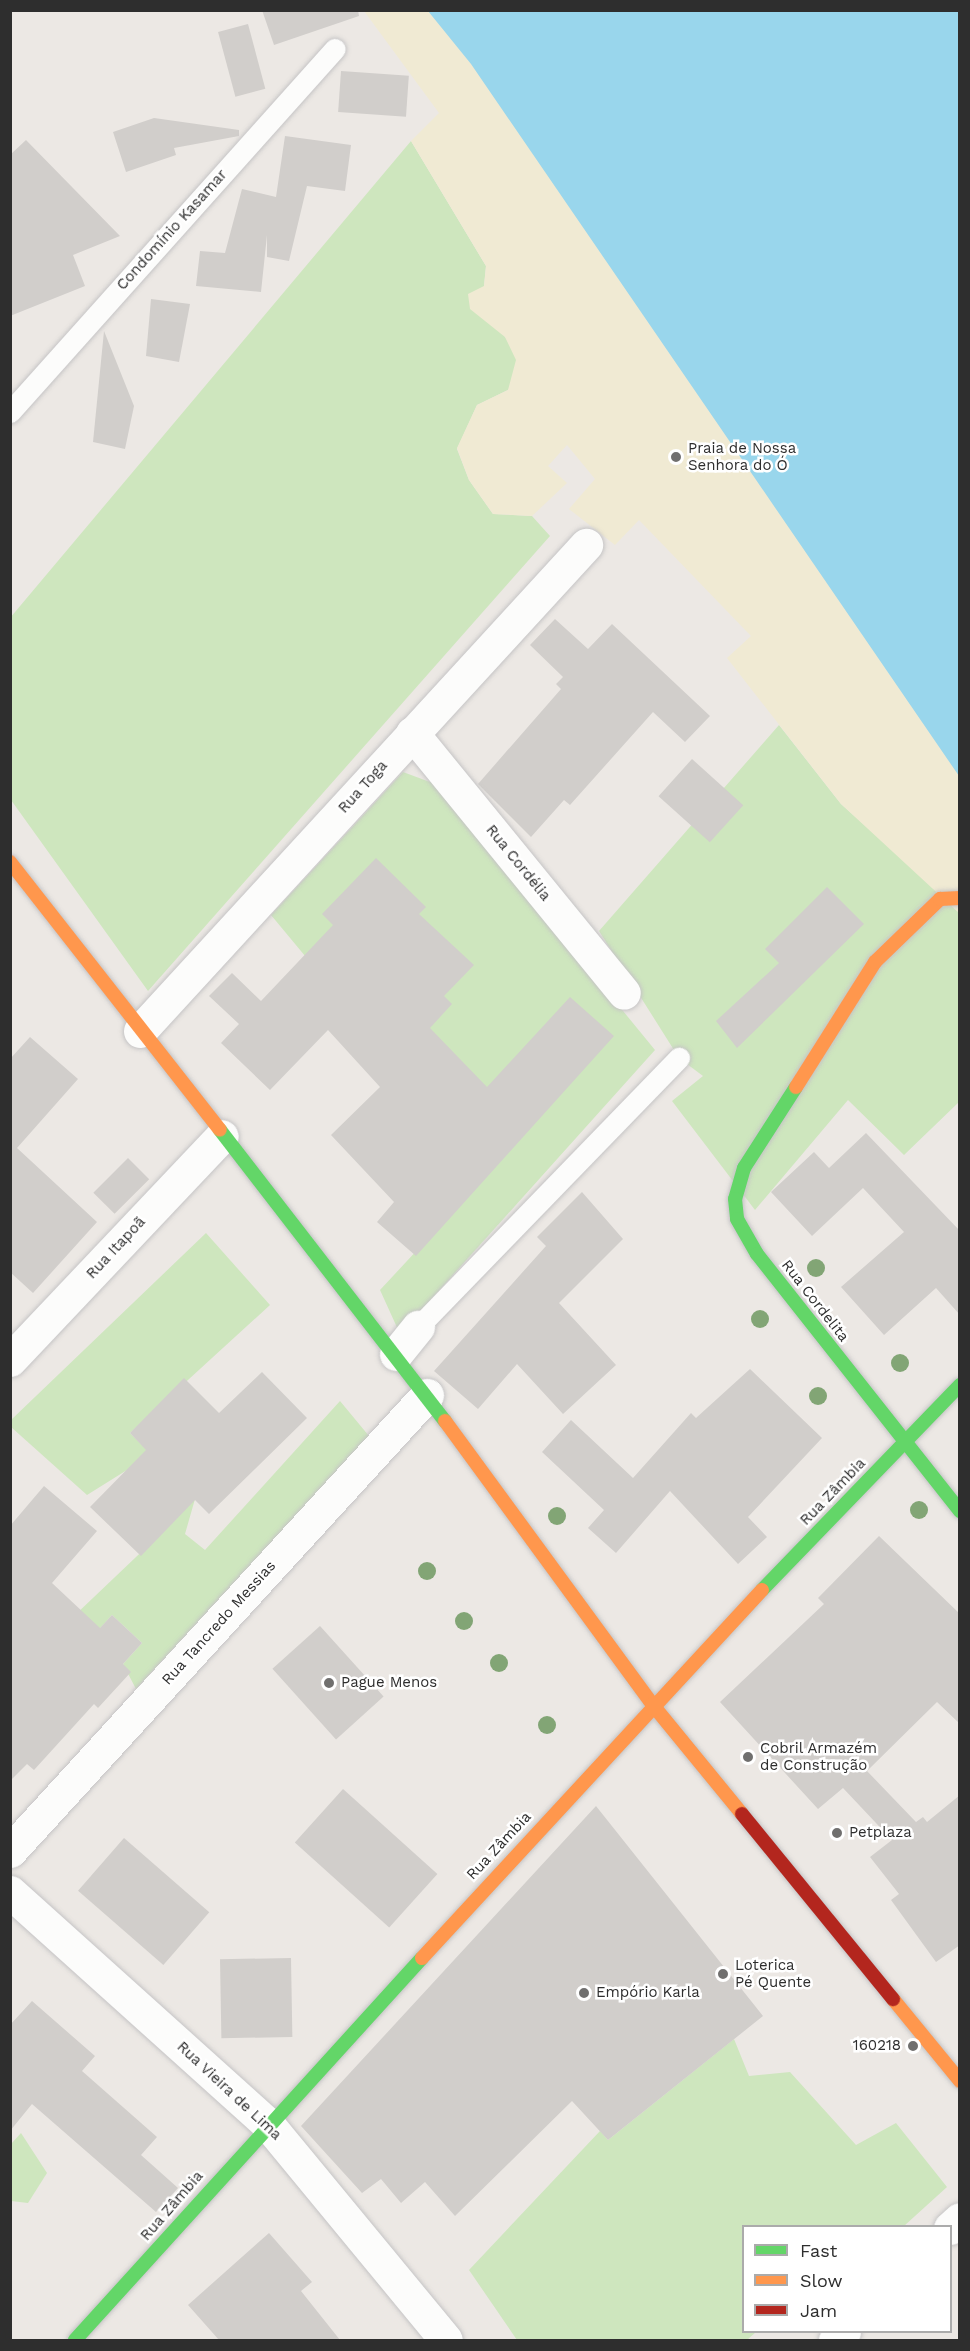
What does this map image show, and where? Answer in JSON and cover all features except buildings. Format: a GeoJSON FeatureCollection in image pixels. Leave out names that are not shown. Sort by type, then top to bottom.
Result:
{"type":"FeatureCollection","features":[{"type":"Feature","properties":{"kind":"street","name":"Rua Toga"},"geometry":{"type":"LineString","coordinates":[[141,1031],[586,545]]}},
{"type":"Feature","properties":{"kind":"street","name":"Rua Cordélia"},"geometry":{"type":"LineString","coordinates":[[412,733],[624,993]]}},
{"type":"Feature","properties":{"kind":"street"},"geometry":{"type":"LineString","coordinates":[[11,864],[222,1136],[396,1354],[652,1704],[960,2081]]}},
{"type":"Feature","properties":{"kind":"street","name":"Rua Cordelita"},"geometry":{"type":"LineString","coordinates":[[960,898],[940,899],[875,962],[744,1168],[735,1199],[737,1219],[757,1254],[960,1511]]}},
{"type":"Feature","properties":{"kind":"street","name":"Rua Itapoã"},"geometry":{"type":"LineString","coordinates":[[10,1360],[222,1136]]}},
{"type":"Feature","properties":{"kind":"street"},"geometry":{"type":"LineString","coordinates":[[396,1354],[418,1327]]}},
{"type":"Feature","properties":{"kind":"street","name":"Rua Zâmbia"},"geometry":{"type":"LineString","coordinates":[[75,2340],[267,2123],[652,1704],[960,1385]]}},
{"type":"Feature","properties":{"kind":"street","name":"Rua Tancredo Messias"},"geometry":{"type":"LineString","coordinates":[[10,1851],[427,1395]]}},
{"type":"Feature","properties":{"kind":"street","name":"Rua Vieira de Lima"},"geometry":{"type":"LineString","coordinates":[[10,1892],[267,2123],[446,2340]]}},
{"type":"Feature","properties":{"kind":"lane","name":"Condomínio Kasamar"},"geometry":{"type":"LineString","coordinates":[[10,412],[334,49]]}},
{"type":"Feature","properties":{"kind":"lane"},"geometry":{"type":"LineString","coordinates":[[418,1327],[679,1058]]}},
{"type":"Feature","properties":{"kind":"green space"},"geometry":{"type":"Polygon","coordinates":[[[411,141],[486,266],[484,286],[505,337],[527,359],[508,390],[477,405],[457,449],[469,480],[493,514],[532,516],[550,536],[148,991],[11,800],[10,618],[411,141]]]}},
{"type":"Feature","properties":{"kind":"green space"},"geometry":{"type":"Polygon","coordinates":[[[779,725],[841,804],[959,909],[959,1102],[904,1155],[848,1100],[755,1210],[672,1101],[703,1076],[679,1058],[599,931],[779,725]]]}},
{"type":"Feature","properties":{"kind":"green space"},"geometry":{"type":"Polygon","coordinates":[[[403,772],[438,785],[655,1050],[400,1334],[380,1290],[487,1175],[271,915],[403,772]]]}},
{"type":"Feature","properties":{"kind":"green space"},"geometry":{"type":"Polygon","coordinates":[[[206,1233],[270,1305],[130,1433],[195,1499],[185,1534],[205,1550],[340,1401],[369,1436],[136,1689],[123,1664],[142,1643],[112,1615],[93,1636],[73,1617],[177,1518],[127,1470],[87,1495],[11,1427],[11,1420],[206,1233]]]}},
{"type":"Feature","properties":{"kind":"green space"},"geometry":{"type":"Polygon","coordinates":[[[734,2039],[749,2076],[790,2072],[856,2145],[896,2123],[947,2187],[905,2225],[742,2225],[742,2333],[755,2333],[747,2340],[517,2340],[469,2270],[600,2131],[608,2140],[734,2039]]]}},
{"type":"Feature","properties":{"kind":"green space"},"geometry":{"type":"Polygon","coordinates":[[[21,2133],[47,2173],[28,2203],[11,2201],[11,2144],[21,2133]]]}},
{"type":"Feature","properties":{"kind":"sand","name":"Praia de Nossa Senhora do Ó"},"geometry":{"type":"Polygon","coordinates":[[[364,11],[439,11],[959,749],[959,913],[841,804],[727,658],[751,636],[639,520],[615,545],[569,509],[595,479],[567,445],[548,466],[567,483],[532,516],[493,514],[469,480],[457,448],[477,405],[508,390],[516,360],[505,337],[470,309],[468,294],[484,286],[486,266],[411,141],[439,113],[364,11]]]}},
{"type":"Feature","properties":{"kind":"water"},"geometry":{"type":"Polygon","coordinates":[[[428,11],[959,11],[959,776],[471,64],[428,11]]]}},
{"type":"Feature","properties":{"kind":"traffic: fast"},"geometry":{"type":"LineString","coordinates":[[796,1087],[744,1168],[735,1199],[737,1219],[757,1254],[960,1511]]}},
{"type":"Feature","properties":{"kind":"traffic: fast"},"geometry":{"type":"LineString","coordinates":[[220,1130],[445,1421]]}},
{"type":"Feature","properties":{"kind":"traffic: fast"},"geometry":{"type":"LineString","coordinates":[[762,1590],[960,1385]]}},
{"type":"Feature","properties":{"kind":"traffic: fast"},"geometry":{"type":"LineString","coordinates":[[75,2340],[422,1958]]}},
{"type":"Feature","properties":{"kind":"traffic: slow"},"geometry":{"type":"LineString","coordinates":[[10,862],[220,1130]]}},
{"type":"Feature","properties":{"kind":"traffic: slow"},"geometry":{"type":"LineString","coordinates":[[796,1087],[875,962],[940,899],[960,898]]}},
{"type":"Feature","properties":{"kind":"traffic: slow"},"geometry":{"type":"LineString","coordinates":[[445,1421],[652,1704],[742,1814]]}},
{"type":"Feature","properties":{"kind":"traffic: slow"},"geometry":{"type":"LineString","coordinates":[[422,1958],[762,1590]]}},
{"type":"Feature","properties":{"kind":"traffic: slow"},"geometry":{"type":"LineString","coordinates":[[893,1999],[960,2081]]}},
{"type":"Feature","properties":{"kind":"traffic: jam"},"geometry":{"type":"LineString","coordinates":[[742,1814],[893,1999]]}},
{"type":"Feature","properties":{"kind":"place","name":"Praia de Nossa Senhora do Ó"},"geometry":{"type":"Point","coordinates":[676,457]}},
{"type":"Feature","properties":{"kind":"place","name":"Pague Menos"},"geometry":{"type":"Point","coordinates":[329,1683]}},
{"type":"Feature","properties":{"kind":"place","name":"Cobril Armazém de Construção"},"geometry":{"type":"Point","coordinates":[748,1757]}},
{"type":"Feature","properties":{"kind":"place","name":"Petplaza"},"geometry":{"type":"Point","coordinates":[837,1833]}},
{"type":"Feature","properties":{"kind":"place","name":"Loterica Pé Quente"},"geometry":{"type":"Point","coordinates":[723,1974]}},
{"type":"Feature","properties":{"kind":"place","name":"Empório Karla"},"geometry":{"type":"Point","coordinates":[584,1993]}},
{"type":"Feature","properties":{"kind":"place","name":"160218"},"geometry":{"type":"Point","coordinates":[913,2046]}}]}
